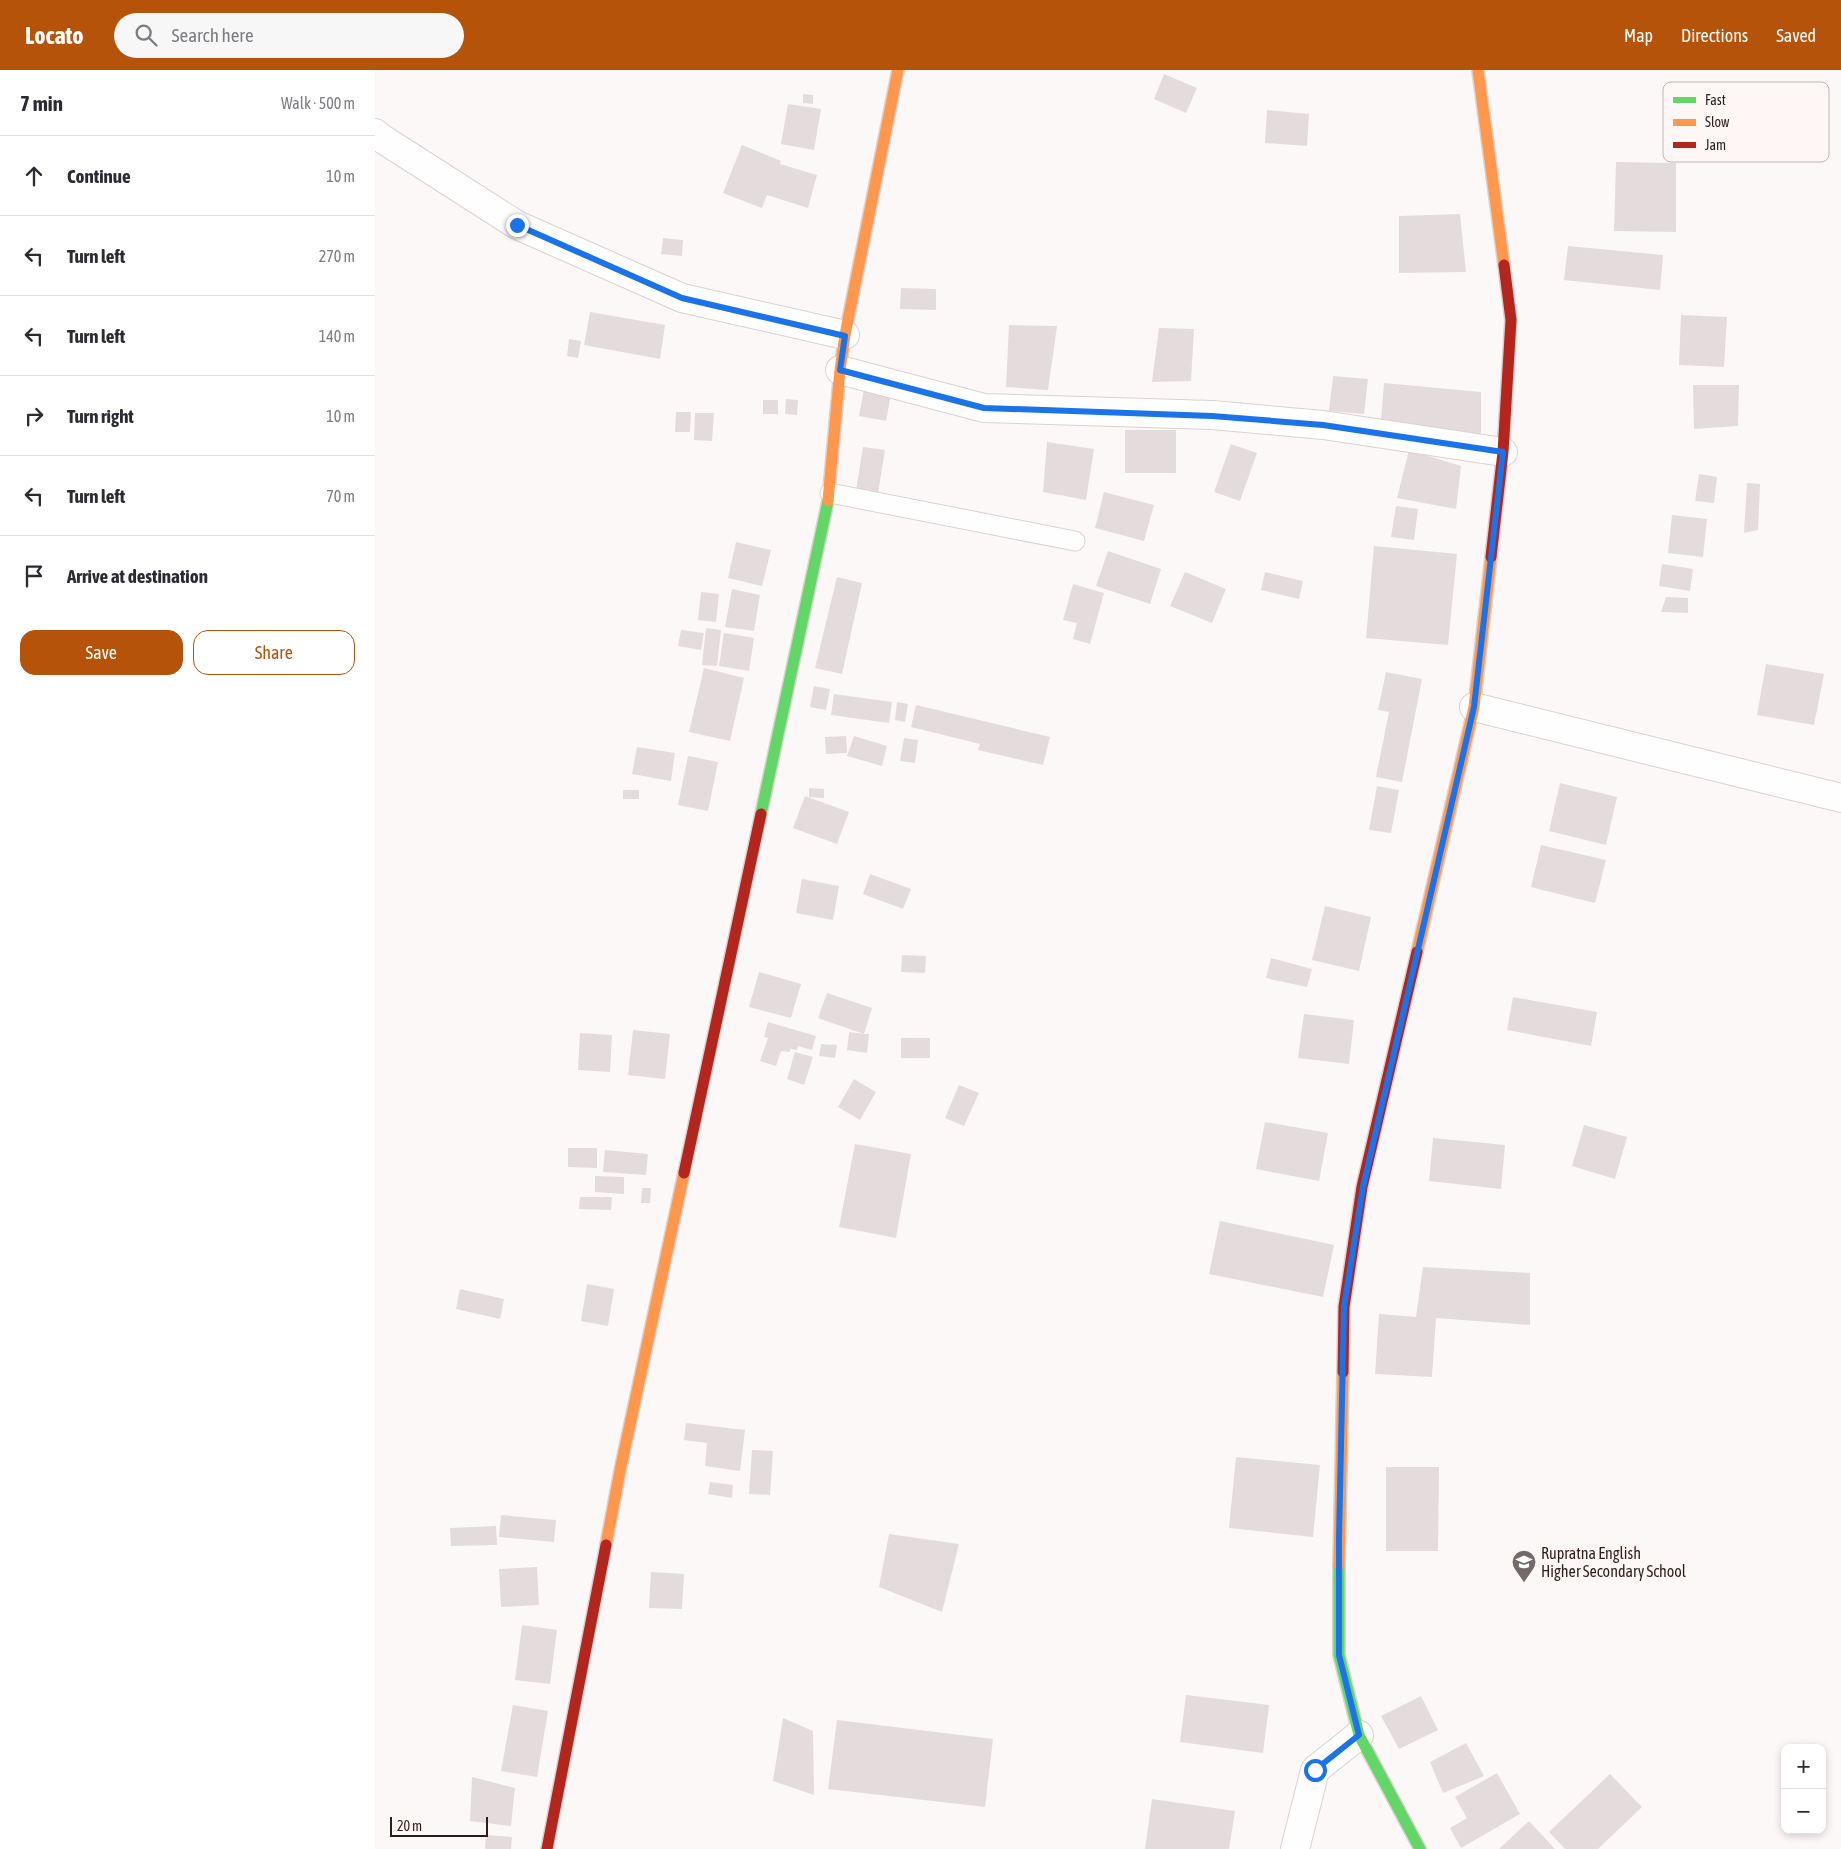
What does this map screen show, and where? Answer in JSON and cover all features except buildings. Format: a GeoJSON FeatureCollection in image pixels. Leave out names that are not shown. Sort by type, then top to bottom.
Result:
{"type":"FeatureCollection","features":[{"type":"Feature","properties":{"kind":"street"},"geometry":{"type":"LineString","coordinates":[[547,1849],[621,1463],[830,493],[840,370],[845,336],[898,70]]}},
{"type":"Feature","properties":{"kind":"street"},"geometry":{"type":"LineString","coordinates":[[1419,1849],[1359,1735],[1339,1655],[1339,1538],[1344,1307],[1363,1187],[1474,707],[1503,452],[1511,320],[1478,70]]}},
{"type":"Feature","properties":{"kind":"street"},"geometry":{"type":"LineString","coordinates":[[375,133],[517,225],[682,298],[845,336]]}},
{"type":"Feature","properties":{"kind":"street"},"geometry":{"type":"LineString","coordinates":[[840,370],[984,408],[1212,416],[1295,422],[1503,452]]}},
{"type":"Feature","properties":{"kind":"street"},"geometry":{"type":"LineString","coordinates":[[1474,707],[1841,798]]}},
{"type":"Feature","properties":{"kind":"street"},"geometry":{"type":"LineString","coordinates":[[1295,1849],[1315,1770],[1359,1735]]}},
{"type":"Feature","properties":{"kind":"lane"},"geometry":{"type":"LineString","coordinates":[[830,493],[1075,541]]}},
{"type":"Feature","properties":{"kind":"traffic: fast"},"geometry":{"type":"LineString","coordinates":[[761,814],[828,501]]}},
{"type":"Feature","properties":{"kind":"traffic: fast"},"geometry":{"type":"LineString","coordinates":[[1339,1565],[1339,1655],[1359,1735],[1420,1849]]}},
{"type":"Feature","properties":{"kind":"traffic: slow"},"geometry":{"type":"LineString","coordinates":[[828,501],[845,335],[898,70]]}},
{"type":"Feature","properties":{"kind":"traffic: slow"},"geometry":{"type":"LineString","coordinates":[[1478,70],[1504,265]]}},
{"type":"Feature","properties":{"kind":"traffic: slow"},"geometry":{"type":"LineString","coordinates":[[1417,952],[1474,707],[1491,557]]}},
{"type":"Feature","properties":{"kind":"traffic: slow"},"geometry":{"type":"LineString","coordinates":[[606,1545],[684,1173]]}},
{"type":"Feature","properties":{"kind":"traffic: slow"},"geometry":{"type":"LineString","coordinates":[[1339,1565],[1343,1372]]}},
{"type":"Feature","properties":{"kind":"traffic: jam"},"geometry":{"type":"LineString","coordinates":[[1491,557],[1503,452],[1511,320],[1504,265]]}},
{"type":"Feature","properties":{"kind":"traffic: jam"},"geometry":{"type":"LineString","coordinates":[[684,1173],[761,814]]}},
{"type":"Feature","properties":{"kind":"traffic: jam"},"geometry":{"type":"LineString","coordinates":[[1343,1372],[1344,1307],[1362,1187],[1417,952]]}},
{"type":"Feature","properties":{"kind":"traffic: jam"},"geometry":{"type":"LineString","coordinates":[[547,1849],[606,1545]]}},
{"type":"Feature","properties":{"kind":"place","name":"Rupratna English Higher Secondary School"},"geometry":{"type":"Point","coordinates":[1524,1583]}},
{"type":"Feature","properties":{"kind":"route"},"geometry":{"type":"LineString","coordinates":[[517,225],[682,298],[845,336],[840,370],[984,408],[1212,416],[1323,425],[1503,452],[1474,707],[1363,1187],[1344,1307],[1339,1538],[1339,1655],[1359,1735],[1315,1770]]}}]}
